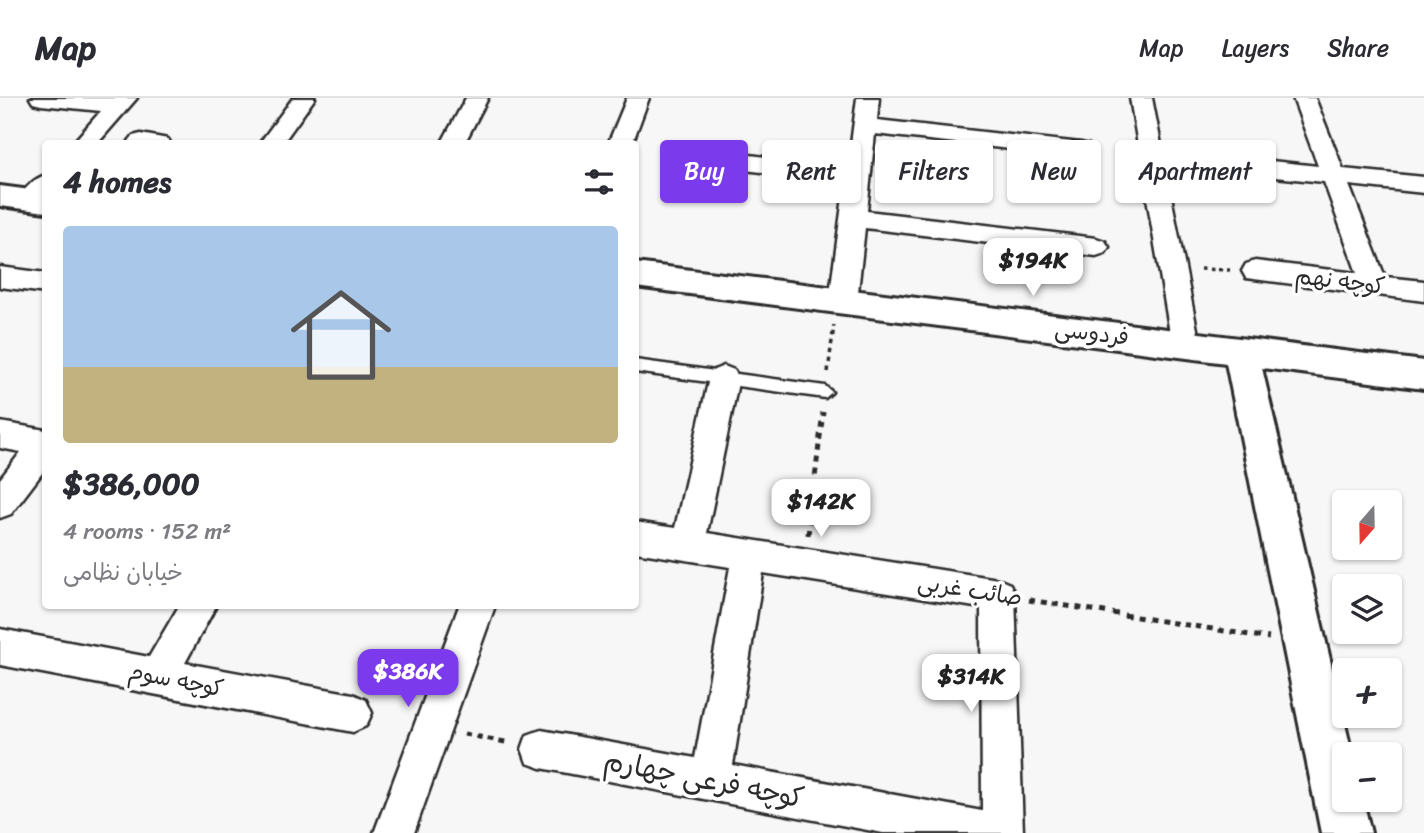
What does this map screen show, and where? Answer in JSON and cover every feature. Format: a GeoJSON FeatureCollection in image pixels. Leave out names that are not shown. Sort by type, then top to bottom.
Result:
{"type":"FeatureCollection","features":[{"type":"Feature","properties":{"kind":"street"},"geometry":{"type":"LineString","coordinates":[[41,98],[122,102]]}},
{"type":"Feature","properties":{"kind":"street"},"geometry":{"type":"LineString","coordinates":[[273,140],[304,98]]}},
{"type":"Feature","properties":{"kind":"street"},"geometry":{"type":"LineString","coordinates":[[454,140],[477,98]]}},
{"type":"Feature","properties":{"kind":"street"},"geometry":{"type":"LineString","coordinates":[[622,140],[638,98]]}},
{"type":"Feature","properties":{"kind":"street"},"geometry":{"type":"LineString","coordinates":[[861,151],[868,98]]}},
{"type":"Feature","properties":{"kind":"street"},"geometry":{"type":"LineString","coordinates":[[1141,98],[1186,345]]}},
{"type":"Feature","properties":{"kind":"street"},"geometry":{"type":"LineString","coordinates":[[1304,98],[1375,285]]}},
{"type":"Feature","properties":{"kind":"street"},"geometry":{"type":"LineString","coordinates":[[87,140],[122,102]]}},
{"type":"Feature","properties":{"kind":"street"},"geometry":{"type":"LineString","coordinates":[[864,126],[1007,141]]}},
{"type":"Feature","properties":{"kind":"street"},"geometry":{"type":"LineString","coordinates":[[1276,170],[1424,186]]}},
{"type":"Feature","properties":{"kind":"street"},"geometry":{"type":"LineString","coordinates":[[840,301],[855,203]]}},
{"type":"Feature","properties":{"kind":"street"},"geometry":{"type":"LineString","coordinates":[[853,218],[1096,247]]}},
{"type":"Feature","properties":{"kind":"street","name":"کوچه نهم"},"geometry":{"type":"LineString","coordinates":[[1255,271],[1424,291]]}},
{"type":"Feature","properties":{"kind":"street","name":"فردوسی"},"geometry":{"type":"LineString","coordinates":[[639,276],[1424,375]]}},
{"type":"Feature","properties":{"kind":"street"},"geometry":{"type":"LineString","coordinates":[[0,277],[42,283]]}},
{"type":"Feature","properties":{"kind":"street"},"geometry":{"type":"LineString","coordinates":[[1241,352],[1346,833]]}},
{"type":"Feature","properties":{"kind":"street"},"geometry":{"type":"LineString","coordinates":[[688,545],[724,378]]}},
{"type":"Feature","properties":{"kind":"street"},"geometry":{"type":"LineString","coordinates":[[0,435],[42,442]]}},
{"type":"Feature","properties":{"kind":"street"},"geometry":{"type":"LineString","coordinates":[[0,503],[42,448]]}},
{"type":"Feature","properties":{"kind":"street","name":"صائب غربی"},"geometry":{"type":"LineString","coordinates":[[639,538],[998,595]]}},
{"type":"Feature","properties":{"kind":"street"},"geometry":{"type":"LineString","coordinates":[[711,780],[749,555]]}},
{"type":"Feature","properties":{"kind":"street"},"geometry":{"type":"LineString","coordinates":[[998,595],[1003,833]]}},
{"type":"Feature","properties":{"kind":"street"},"geometry":{"type":"LineString","coordinates":[[159,676],[196,609]]}},
{"type":"Feature","properties":{"kind":"street"},"geometry":{"type":"LineString","coordinates":[[394,833],[476,609]]}},
{"type":"Feature","properties":{"kind":"street","name":"کوچه سوم"},"geometry":{"type":"LineString","coordinates":[[0,647],[353,713]]}},
{"type":"Feature","properties":{"kind":"street","name":"کوچه فرعی چهارم"},"geometry":{"type":"LineString","coordinates":[[541,748],[991,833]]}},
{"type":"Feature","properties":{"kind":"lane"},"geometry":{"type":"LineString","coordinates":[[639,367],[825,392]]}},
{"type":"Feature","properties":{"kind":"path"},"geometry":{"type":"LineString","coordinates":[[1172,268],[1255,271]]}},
{"type":"Feature","properties":{"kind":"path"},"geometry":{"type":"LineString","coordinates":[[804,564],[825,392],[840,301]]}},
{"type":"Feature","properties":{"kind":"path","name":"صائب غربی"},"geometry":{"type":"LineString","coordinates":[[998,595],[1305,644]]}}]}
